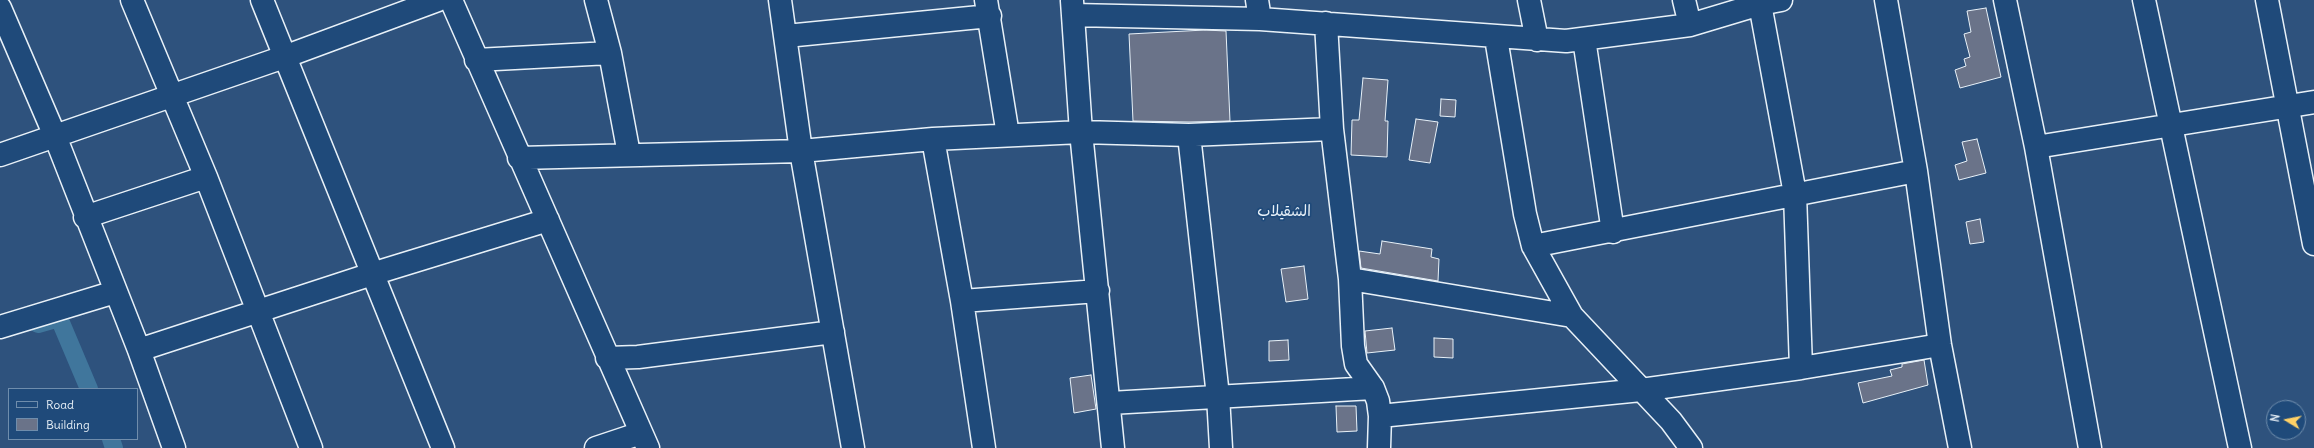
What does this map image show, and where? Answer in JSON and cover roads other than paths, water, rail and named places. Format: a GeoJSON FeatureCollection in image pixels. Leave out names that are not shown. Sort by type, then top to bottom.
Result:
{"type":"FeatureCollection","features":[{"type":"Feature","properties":{"kind":"street"},"geometry":{"type":"LineString","coordinates":[[132,0],[206,177],[311,448]]}},
{"type":"Feature","properties":{"kind":"street"},"geometry":{"type":"LineString","coordinates":[[262,0],[443,448]]}},
{"type":"Feature","properties":{"kind":"street"},"geometry":{"type":"LineString","coordinates":[[0,155],[172,94],[284,57],[438,0]]}},
{"type":"Feature","properties":{"kind":"street"},"geometry":{"type":"LineString","coordinates":[[450,0],[644,440],[596,448]]}},
{"type":"Feature","properties":{"kind":"street"},"geometry":{"type":"LineString","coordinates":[[596,0],[610,53],[629,154]]}},
{"type":"Feature","properties":{"kind":"street"},"geometry":{"type":"LineString","coordinates":[[780,0],[801,152],[853,448]]}},
{"type":"Feature","properties":{"kind":"street"},"geometry":{"type":"LineString","coordinates":[[1528,0],[1537,40]]}},
{"type":"Feature","properties":{"kind":"street"},"geometry":{"type":"LineString","coordinates":[[1684,0],[1690,25]]}},
{"type":"Feature","properties":{"kind":"street"},"geometry":{"type":"LineString","coordinates":[[1886,0],[1916,171],[1940,345],[1960,448]]}},
{"type":"Feature","properties":{"kind":"street"},"geometry":{"type":"LineString","coordinates":[[2005,0],[2036,147],[2090,448]]}},
{"type":"Feature","properties":{"kind":"street"},"geometry":{"type":"LineString","coordinates":[[2144,0],[2240,448]]}},
{"type":"Feature","properties":{"kind":"street"},"geometry":{"type":"LineString","coordinates":[[2267,0],[2314,244]]}},
{"type":"Feature","properties":{"kind":"street"},"geometry":{"type":"LineString","coordinates":[[1113,448],[1110,403],[1081,132],[1073,7],[1258,10],[1326,23],[1496,38],[1566,41],[1690,25],[1770,2],[1796,194],[1801,368]]}},
{"type":"Feature","properties":{"kind":"street"},"geometry":{"type":"LineString","coordinates":[[0,8],[55,136],[85,217],[139,350],[174,448]]}},
{"type":"Feature","properties":{"kind":"street"},"geometry":{"type":"LineString","coordinates":[[786,36],[988,8],[1008,135]]}},
{"type":"Feature","properties":{"kind":"street"},"geometry":{"type":"LineString","coordinates":[[1326,23],[1332,130],[1350,279],[1353,346],[1356,364],[1373,388],[1378,401],[1380,416],[1378,448]]}},
{"type":"Feature","properties":{"kind":"street"},"geometry":{"type":"LineString","coordinates":[[1496,38],[1525,214],[1533,246],[1572,316],[1671,421],[1691,448]]}},
{"type":"Feature","properties":{"kind":"street"},"geometry":{"type":"LineString","coordinates":[[1584,39],[1613,232]]}},
{"type":"Feature","properties":{"kind":"street"},"geometry":{"type":"LineString","coordinates":[[476,60],[610,53]]}},
{"type":"Feature","properties":{"kind":"street"},"geometry":{"type":"LineString","coordinates":[[2036,147],[2171,127],[2314,102]]}},
{"type":"Feature","properties":{"kind":"street"},"geometry":{"type":"LineString","coordinates":[[519,158],[629,154],[801,152],[933,139],[1081,132],[1189,135],[1332,130]]}},
{"type":"Feature","properties":{"kind":"street"},"geometry":{"type":"LineString","coordinates":[[1189,135],[1218,396],[1221,448]]}},
{"type":"Feature","properties":{"kind":"street"},"geometry":{"type":"LineString","coordinates":[[933,139],[962,301],[984,448]]}},
{"type":"Feature","properties":{"kind":"street"},"geometry":{"type":"LineString","coordinates":[[1533,246],[1613,232],[1916,171]]}},
{"type":"Feature","properties":{"kind":"street"},"geometry":{"type":"LineString","coordinates":[[85,217],[206,177]]}},
{"type":"Feature","properties":{"kind":"street"},"geometry":{"type":"LineString","coordinates":[[139,350],[372,274],[548,220]]}},
{"type":"Feature","properties":{"kind":"street"},"geometry":{"type":"LineString","coordinates":[[1350,279],[1572,316]]}},
{"type":"Feature","properties":{"kind":"street"},"geometry":{"type":"LineString","coordinates":[[962,301],[1098,291]]}},
{"type":"Feature","properties":{"kind":"street"},"geometry":{"type":"LineString","coordinates":[[0,327],[115,292]]}},
{"type":"Feature","properties":{"kind":"street"},"geometry":{"type":"LineString","coordinates":[[607,358],[638,357],[833,332]]}},
{"type":"Feature","properties":{"kind":"street"},"geometry":{"type":"LineString","coordinates":[[1380,416],[1642,390],[1801,368],[1940,345]]}},
{"type":"Feature","properties":{"kind":"street"},"geometry":{"type":"LineString","coordinates":[[1110,403],[1373,388]]}},
{"type":"Feature","properties":{"kind":"waterway"},"geometry":{"type":"LineString","coordinates":[[38,324],[59,318],[89,388]]}},
{"type":"Feature","properties":{"kind":"waterway"},"geometry":{"type":"LineString","coordinates":[[111,440],[114,448]]}},
{"type":"Feature","properties":{"kind":"district","name":"الشقيلاب"},"geometry":{"type":"Point","coordinates":[1284,212]}}]}
